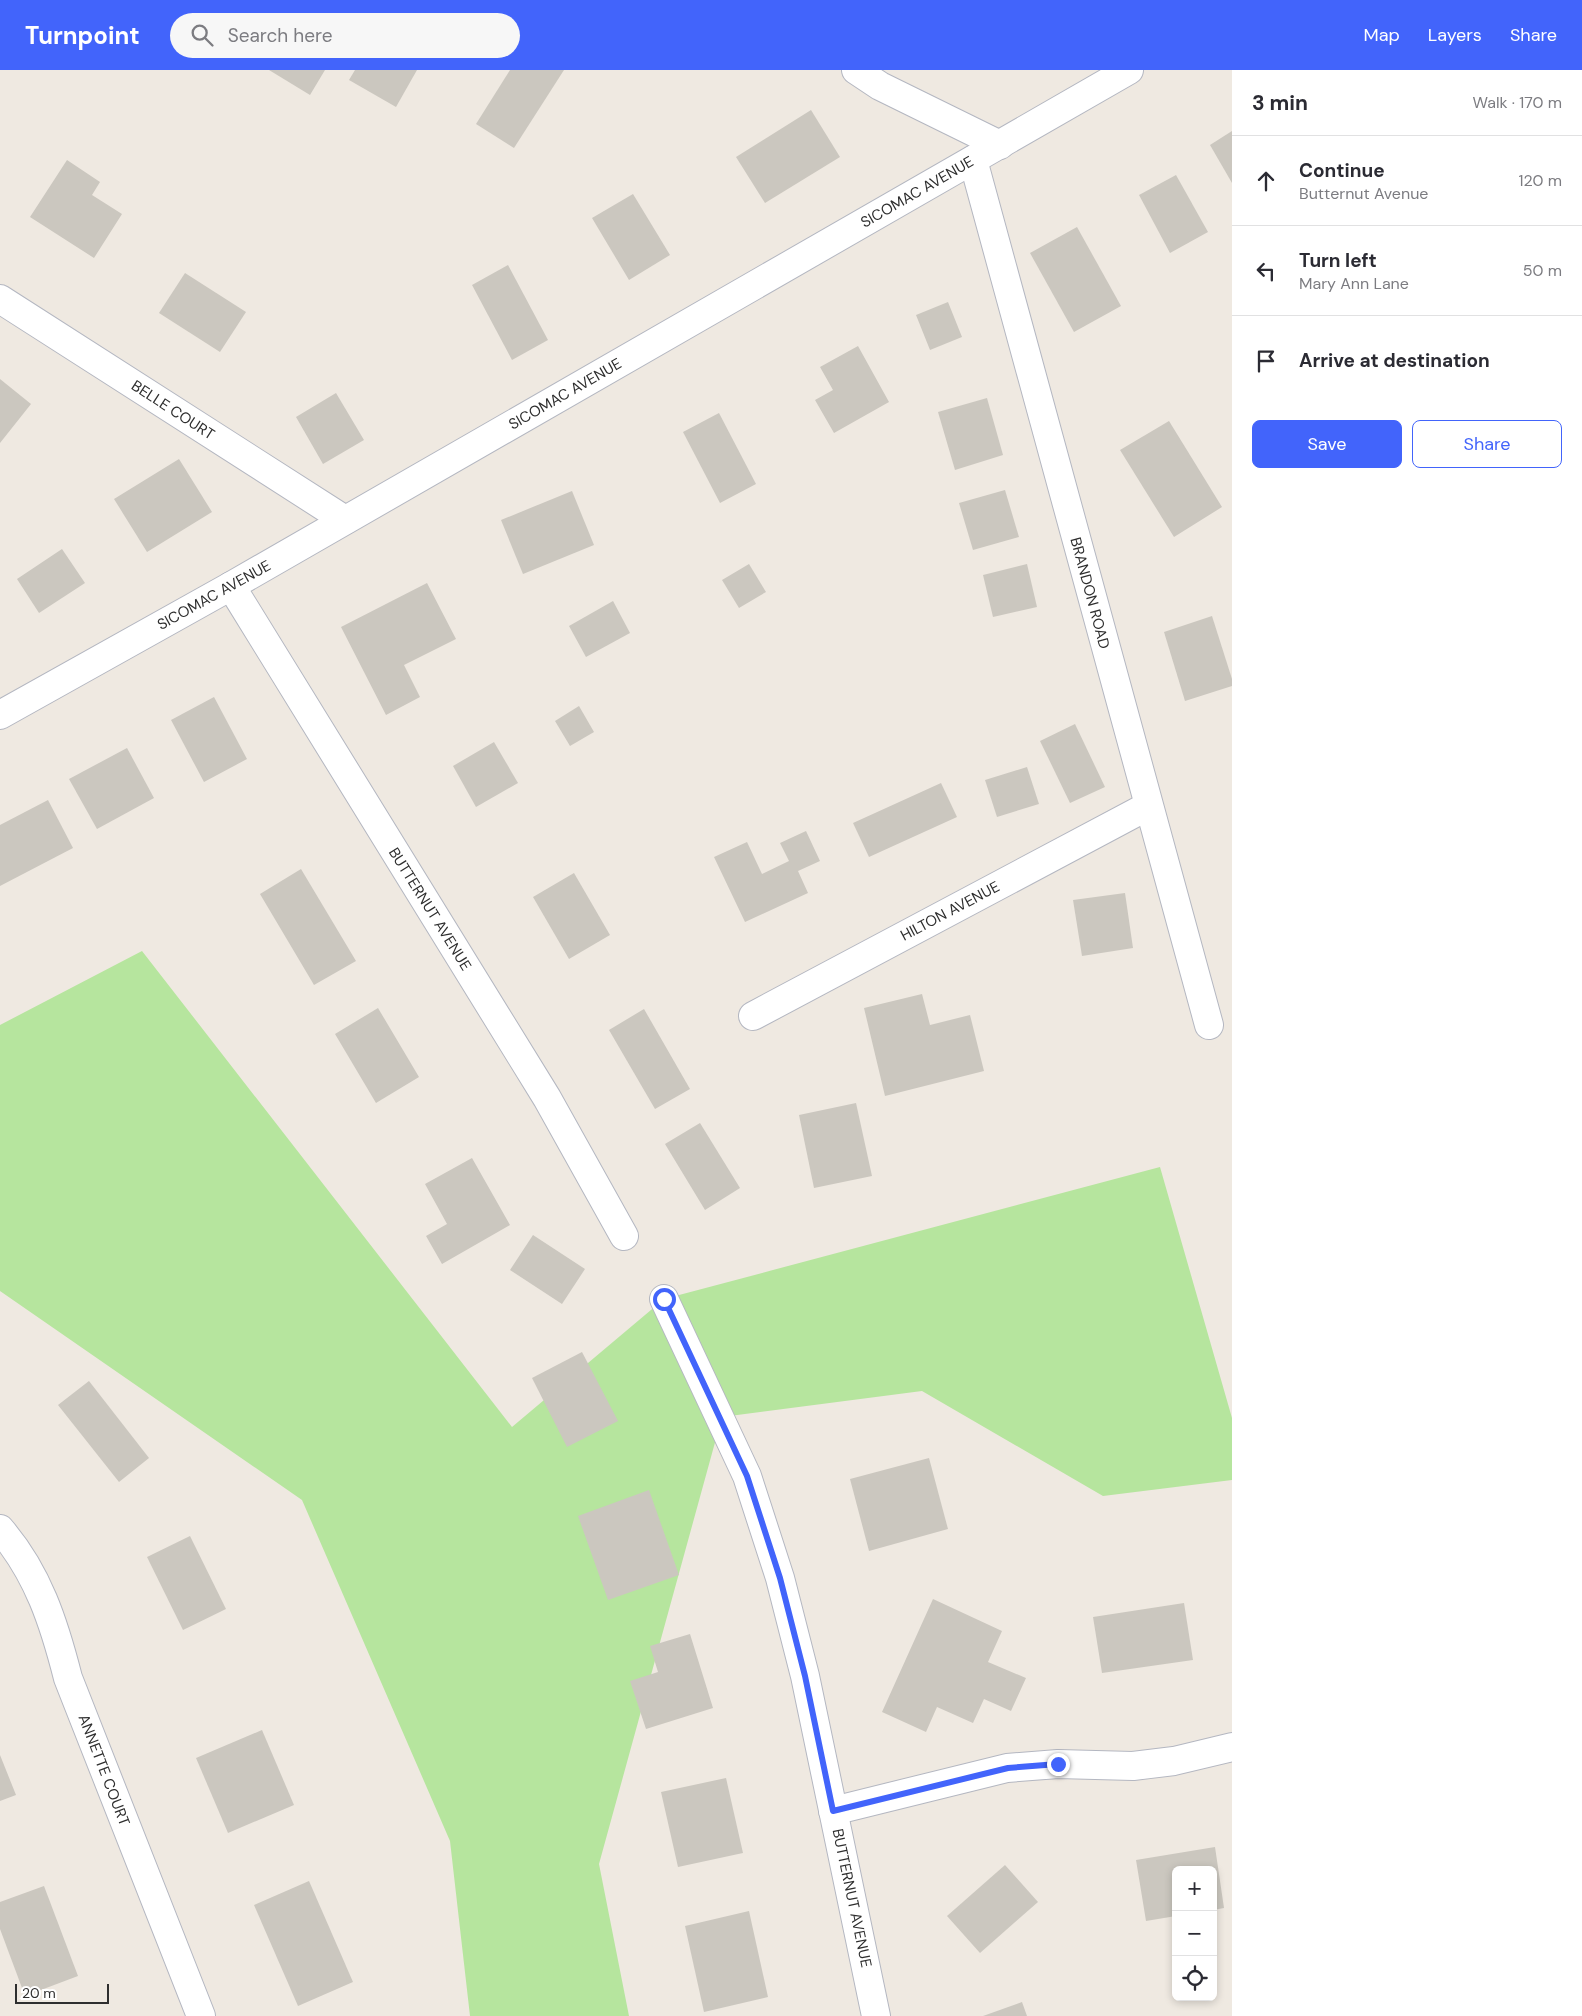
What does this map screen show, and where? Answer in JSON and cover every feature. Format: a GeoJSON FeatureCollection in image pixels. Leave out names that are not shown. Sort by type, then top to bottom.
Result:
{"type":"FeatureCollection","features":[{"type":"Feature","properties":{"kind":"street"},"geometry":{"type":"LineString","coordinates":[[856,70],[880,86],[1000,144]]}},
{"type":"Feature","properties":{"kind":"street","name":"SICOMAC AVENUE"},"geometry":{"type":"LineString","coordinates":[[0,715],[231,586],[1129,70]]}},
{"type":"Feature","properties":{"kind":"street","name":"BRANDON ROAD"},"geometry":{"type":"LineString","coordinates":[[973,160],[1209,1025]]}},
{"type":"Feature","properties":{"kind":"street","name":"BELLE COURT"},"geometry":{"type":"LineString","coordinates":[[0,300],[345,520]]}},
{"type":"Feature","properties":{"kind":"street","name":"BUTTERNUT AVENUE"},"geometry":{"type":"LineString","coordinates":[[231,586],[547,1098],[624,1236]]}},
{"type":"Feature","properties":{"kind":"street","name":"HILTON AVENUE"},"geometry":{"type":"LineString","coordinates":[[753,1016],[1148,806]]}},
{"type":"Feature","properties":{"kind":"street","name":"BUTTERNUT AVENUE"},"geometry":{"type":"LineString","coordinates":[[664,1299],[747,1476],[780,1578],[805,1676],[876,2016]]}},
{"type":"Feature","properties":{"kind":"street","name":"ANNETTE COURT"},"geometry":{"type":"LineString","coordinates":[[0,1529],[10,1540],[34,1580],[55,1627],[68,1678],[201,2016]]}},
{"type":"Feature","properties":{"kind":"street"},"geometry":{"type":"LineString","coordinates":[[833,1811],[1008,1768],[1058,1764],[1132,1766],[1174,1761],[1232,1747]]}},
{"type":"Feature","properties":{"kind":"green space"},"geometry":{"type":"Polygon","coordinates":[[[142,951],[512,1427],[664,1299],[1160,1167],[1232,1418],[1232,1480],[1103,1496],[922,1391],[722,1417],[599,1864],[629,2016],[470,2016],[450,1841],[302,1500],[0,1291],[0,1025],[142,951]]]}},
{"type":"Feature","properties":{"kind":"building"},"geometry":{"type":"Polygon","coordinates":[[[269,70],[325,70],[310,95],[269,70]]]}},
{"type":"Feature","properties":{"kind":"building"},"geometry":{"type":"Polygon","coordinates":[[[355,70],[417,70],[396,107],[349,80],[355,70]]]}},
{"type":"Feature","properties":{"kind":"building"},"geometry":{"type":"Polygon","coordinates":[[[510,70],[564,70],[514,148],[476,124],[510,70]]]}},
{"type":"Feature","properties":{"kind":"building"},"geometry":{"type":"Polygon","coordinates":[[[811,110],[840,157],[765,203],[736,157],[811,110]]]}},
{"type":"Feature","properties":{"kind":"building"},"geometry":{"type":"Polygon","coordinates":[[[1232,131],[1232,183],[1210,145],[1232,131]]]}},
{"type":"Feature","properties":{"kind":"building"},"geometry":{"type":"Polygon","coordinates":[[[67,160],[100,182],[92,195],[122,214],[94,258],[30,217],[67,160]]]}},
{"type":"Feature","properties":{"kind":"building"},"geometry":{"type":"Polygon","coordinates":[[[1176,175],[1208,232],[1170,253],[1139,195],[1176,175]]]}},
{"type":"Feature","properties":{"kind":"building"},"geometry":{"type":"Polygon","coordinates":[[[633,194],[670,255],[629,280],[592,218],[633,194]]]}},
{"type":"Feature","properties":{"kind":"building"},"geometry":{"type":"Polygon","coordinates":[[[1077,227],[1121,306],[1074,332],[1030,253],[1077,227]]]}},
{"type":"Feature","properties":{"kind":"building"},"geometry":{"type":"Polygon","coordinates":[[[508,265],[548,340],[512,360],[472,285],[508,265]]]}},
{"type":"Feature","properties":{"kind":"building"},"geometry":{"type":"Polygon","coordinates":[[[185,273],[246,312],[220,352],[159,313],[185,273]]]}},
{"type":"Feature","properties":{"kind":"building"},"geometry":{"type":"Polygon","coordinates":[[[948,302],[962,337],[930,350],[916,315],[948,302]]]}},
{"type":"Feature","properties":{"kind":"building"},"geometry":{"type":"Polygon","coordinates":[[[858,346],[889,402],[834,433],[815,400],[833,390],[820,367],[858,346]]]}},
{"type":"Feature","properties":{"kind":"building"},"geometry":{"type":"Polygon","coordinates":[[[0,379],[31,404],[0,443],[0,379]]]}},
{"type":"Feature","properties":{"kind":"building"},"geometry":{"type":"Polygon","coordinates":[[[336,393],[364,440],[323,464],[296,417],[336,393]]]}},
{"type":"Feature","properties":{"kind":"building"},"geometry":{"type":"Polygon","coordinates":[[[987,398],[1003,455],[955,470],[938,412],[987,398]]]}},
{"type":"Feature","properties":{"kind":"building"},"geometry":{"type":"Polygon","coordinates":[[[719,413],[756,484],[720,503],[683,432],[719,413]]]}},
{"type":"Feature","properties":{"kind":"building"},"geometry":{"type":"Polygon","coordinates":[[[1169,421],[1222,507],[1174,537],[1120,450],[1169,421]]]}},
{"type":"Feature","properties":{"kind":"building"},"geometry":{"type":"Polygon","coordinates":[[[179,459],[212,512],[147,552],[114,499],[179,459]]]}},
{"type":"Feature","properties":{"kind":"building"},"geometry":{"type":"Polygon","coordinates":[[[1005,490],[1019,537],[973,550],[959,503],[1005,490]]]}},
{"type":"Feature","properties":{"kind":"building"},"geometry":{"type":"Polygon","coordinates":[[[572,491],[594,545],[523,574],[501,520],[572,491]]]}},
{"type":"Feature","properties":{"kind":"building"},"geometry":{"type":"Polygon","coordinates":[[[62,549],[85,583],[39,613],[17,579],[62,549]]]}},
{"type":"Feature","properties":{"kind":"building"},"geometry":{"type":"Polygon","coordinates":[[[749,564],[766,592],[739,608],[722,580],[749,564]]]}},
{"type":"Feature","properties":{"kind":"building"},"geometry":{"type":"Polygon","coordinates":[[[1027,564],[1037,607],[993,617],[983,575],[1027,564]]]}},
{"type":"Feature","properties":{"kind":"building"},"geometry":{"type":"Polygon","coordinates":[[[427,583],[456,639],[404,665],[420,697],[386,715],[341,627],[427,583]]]}},
{"type":"Feature","properties":{"kind":"building"},"geometry":{"type":"Polygon","coordinates":[[[613,601],[630,633],[586,657],[569,626],[613,601]]]}},
{"type":"Feature","properties":{"kind":"building"},"geometry":{"type":"Polygon","coordinates":[[[1212,616],[1232,679],[1232,686],[1185,701],[1164,632],[1212,616]]]}},
{"type":"Feature","properties":{"kind":"building"},"geometry":{"type":"Polygon","coordinates":[[[214,697],[247,759],[204,782],[171,720],[214,697]]]}},
{"type":"Feature","properties":{"kind":"building"},"geometry":{"type":"Polygon","coordinates":[[[579,706],[594,732],[570,746],[555,721],[579,706]]]}},
{"type":"Feature","properties":{"kind":"building"},"geometry":{"type":"Polygon","coordinates":[[[1075,724],[1105,787],[1070,803],[1040,741],[1075,724]]]}},
{"type":"Feature","properties":{"kind":"building"},"geometry":{"type":"Polygon","coordinates":[[[494,742],[518,783],[476,807],[453,766],[494,742]]]}},
{"type":"Feature","properties":{"kind":"building"},"geometry":{"type":"Polygon","coordinates":[[[127,748],[154,798],[97,829],[69,779],[127,748]]]}},
{"type":"Feature","properties":{"kind":"building"},"geometry":{"type":"Polygon","coordinates":[[[1027,767],[1039,804],[997,817],[985,780],[1027,767]]]}},
{"type":"Feature","properties":{"kind":"building"},"geometry":{"type":"Polygon","coordinates":[[[941,783],[957,817],[869,857],[853,823],[941,783]]]}},
{"type":"Feature","properties":{"kind":"building"},"geometry":{"type":"Polygon","coordinates":[[[48,800],[73,848],[0,886],[0,825],[48,800]]]}},
{"type":"Feature","properties":{"kind":"building"},"geometry":{"type":"Polygon","coordinates":[[[806,831],[820,861],[798,871],[808,893],[745,922],[714,857],[747,842],[762,874],[789,861],[780,843],[806,831]]]}},
{"type":"Feature","properties":{"kind":"building"},"geometry":{"type":"Polygon","coordinates":[[[301,869],[356,961],[314,985],[260,894],[301,869]]]}},
{"type":"Feature","properties":{"kind":"building"},"geometry":{"type":"Polygon","coordinates":[[[574,873],[610,935],[569,959],[533,897],[574,873]]]}},
{"type":"Feature","properties":{"kind":"building"},"geometry":{"type":"Polygon","coordinates":[[[1125,893],[1133,948],[1082,956],[1073,900],[1125,893]]]}},
{"type":"Feature","properties":{"kind":"building"},"geometry":{"type":"Polygon","coordinates":[[[922,994],[930,1025],[970,1015],[984,1071],[885,1096],[864,1008],[922,994]]]}},
{"type":"Feature","properties":{"kind":"building"},"geometry":{"type":"Polygon","coordinates":[[[378,1008],[419,1077],[376,1103],[335,1034],[378,1008]]]}},
{"type":"Feature","properties":{"kind":"building"},"geometry":{"type":"Polygon","coordinates":[[[644,1009],[690,1089],[655,1109],[609,1030],[644,1009]]]}},
{"type":"Feature","properties":{"kind":"building"},"geometry":{"type":"Polygon","coordinates":[[[856,1103],[872,1176],[814,1188],[799,1115],[856,1103]]]}},
{"type":"Feature","properties":{"kind":"building"},"geometry":{"type":"Polygon","coordinates":[[[700,1123],[740,1188],[705,1210],[665,1144],[700,1123]]]}},
{"type":"Feature","properties":{"kind":"building"},"geometry":{"type":"Polygon","coordinates":[[[472,1158],[510,1225],[442,1264],[426,1236],[447,1224],[425,1184],[472,1158]]]}},
{"type":"Feature","properties":{"kind":"building"},"geometry":{"type":"Polygon","coordinates":[[[533,1235],[585,1269],[562,1304],[510,1270],[533,1235]]]}},
{"type":"Feature","properties":{"kind":"building"},"geometry":{"type":"Polygon","coordinates":[[[582,1352],[618,1421],[567,1447],[532,1378],[582,1352]]]}},
{"type":"Feature","properties":{"kind":"building"},"geometry":{"type":"Polygon","coordinates":[[[89,1381],[149,1458],[119,1482],[58,1405],[89,1381]]]}},
{"type":"Feature","properties":{"kind":"building"},"geometry":{"type":"Polygon","coordinates":[[[929,1458],[948,1529],[869,1551],[850,1479],[929,1458]]]}},
{"type":"Feature","properties":{"kind":"building"},"geometry":{"type":"Polygon","coordinates":[[[649,1490],[679,1575],[608,1600],[578,1516],[649,1490]]]}},
{"type":"Feature","properties":{"kind":"building"},"geometry":{"type":"Polygon","coordinates":[[[190,1536],[226,1609],[183,1630],[147,1557],[190,1536]]]}},
{"type":"Feature","properties":{"kind":"building"},"geometry":{"type":"Polygon","coordinates":[[[933,1599],[1002,1631],[988,1662],[1026,1678],[1011,1711],[984,1699],[973,1723],[937,1707],[926,1732],[882,1712],[933,1599]]]}},
{"type":"Feature","properties":{"kind":"building"},"geometry":{"type":"Polygon","coordinates":[[[1184,1603],[1193,1660],[1102,1673],[1093,1617],[1184,1603]]]}},
{"type":"Feature","properties":{"kind":"building"},"geometry":{"type":"Polygon","coordinates":[[[690,1634],[713,1708],[646,1729],[630,1681],[658,1672],[650,1646],[690,1634]]]}},
{"type":"Feature","properties":{"kind":"building"},"geometry":{"type":"Polygon","coordinates":[[[262,1730],[294,1805],[228,1833],[196,1758],[262,1730]]]}},
{"type":"Feature","properties":{"kind":"building"},"geometry":{"type":"Polygon","coordinates":[[[0,1755],[16,1795],[0,1801],[0,1755]]]}},
{"type":"Feature","properties":{"kind":"building"},"geometry":{"type":"Polygon","coordinates":[[[726,1778],[743,1853],[678,1867],[661,1792],[726,1778]]]}},
{"type":"Feature","properties":{"kind":"building"},"geometry":{"type":"Polygon","coordinates":[[[1215,1847],[1224,1908],[1217,1909],[1217,1866],[1172,1866],[1172,1917],[1146,1921],[1136,1860],[1215,1847]]]}},
{"type":"Feature","properties":{"kind":"building"},"geometry":{"type":"Polygon","coordinates":[[[1005,1865],[1038,1902],[980,1953],[947,1916],[1005,1865]]]}},
{"type":"Feature","properties":{"kind":"building"},"geometry":{"type":"Polygon","coordinates":[[[309,1881],[353,1982],[298,2006],[254,1905],[309,1881]]]}},
{"type":"Feature","properties":{"kind":"building"},"geometry":{"type":"Polygon","coordinates":[[[44,1886],[78,1976],[25,1996],[0,1929],[0,1902],[44,1886]]]}},
{"type":"Feature","properties":{"kind":"building"},"geometry":{"type":"Polygon","coordinates":[[[749,1911],[768,1997],[704,2012],[685,1926],[749,1911]]]}},
{"type":"Feature","properties":{"kind":"building"},"geometry":{"type":"Polygon","coordinates":[[[1022,2002],[1027,2016],[983,2016],[1022,2002]]]}},
{"type":"Feature","properties":{"kind":"route"},"geometry":{"type":"LineString","coordinates":[[664,1299],[747,1476],[780,1578],[805,1676],[833,1811],[1008,1768],[1058,1764]]}}]}
